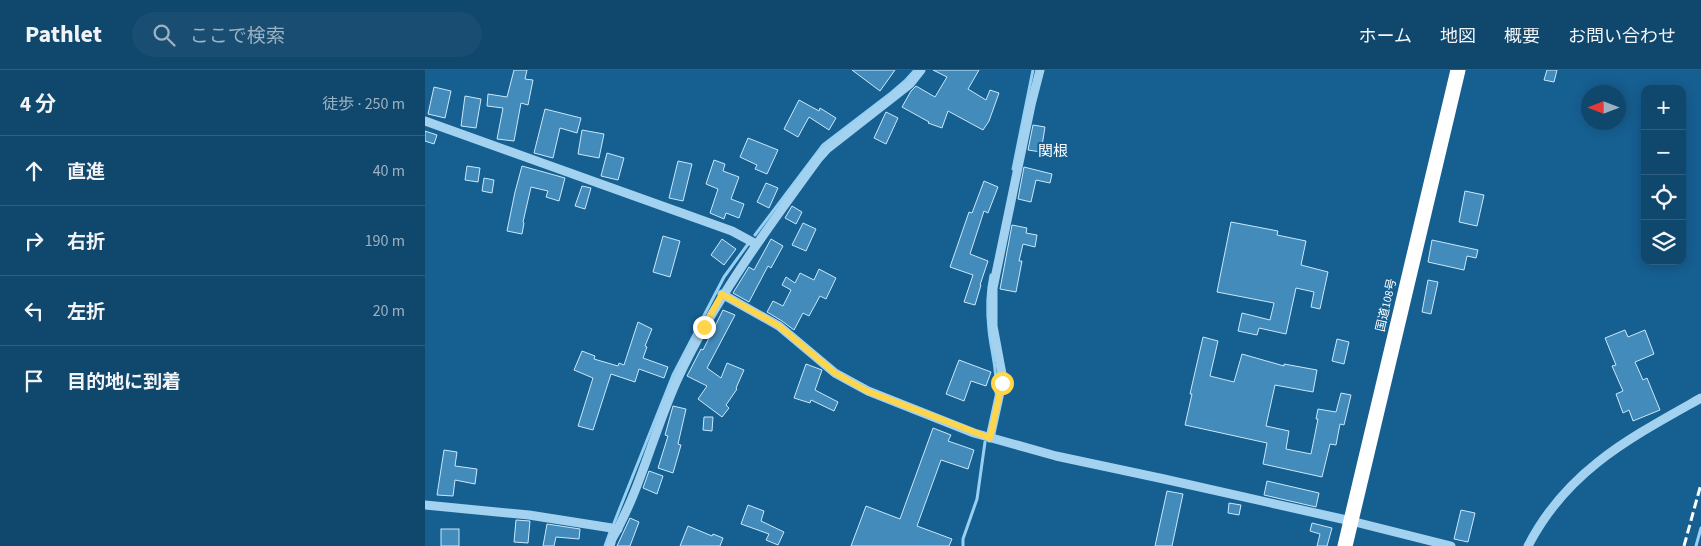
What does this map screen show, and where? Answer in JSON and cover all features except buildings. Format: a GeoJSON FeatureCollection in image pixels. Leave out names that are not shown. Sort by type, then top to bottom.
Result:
{"type":"FeatureCollection","features":[{"type":"Feature","properties":{"kind":"highway","name":"国道108号"},"geometry":{"type":"LineString","coordinates":[[1345,546],[1458,70]]}},
{"type":"Feature","properties":{"kind":"street"},"geometry":{"type":"LineString","coordinates":[[610,546],[634,491],[678,378],[722,294],[818,158],[910,84],[921,70]]}},
{"type":"Feature","properties":{"kind":"street"},"geometry":{"type":"LineString","coordinates":[[990,438],[1002,383],[993,326],[993,288],[1040,70]]}},
{"type":"Feature","properties":{"kind":"street"},"geometry":{"type":"LineString","coordinates":[[425,120],[733,232],[757,244]]}},
{"type":"Feature","properties":{"kind":"street"},"geometry":{"type":"LineString","coordinates":[[722,294],[779,326],[835,373],[853,384],[990,438],[1057,456],[1164,478],[1451,546]]}},
{"type":"Feature","properties":{"kind":"street"},"geometry":{"type":"LineString","coordinates":[[1528,546],[1539,524],[1574,482],[1613,450],[1701,398]]}},
{"type":"Feature","properties":{"kind":"street"},"geometry":{"type":"LineString","coordinates":[[425,505],[529,515],[618,528]]}},
{"type":"Feature","properties":{"kind":"waterway"},"geometry":{"type":"LineString","coordinates":[[755,235],[823,145],[891,93],[915,70]]}},
{"type":"Feature","properties":{"kind":"waterway"},"geometry":{"type":"LineString","coordinates":[[1013,169],[1033,70]]}},
{"type":"Feature","properties":{"kind":"waterway"},"geometry":{"type":"LineString","coordinates":[[614,523],[673,375],[724,277],[748,244]]}},
{"type":"Feature","properties":{"kind":"waterway"},"geometry":{"type":"LineString","coordinates":[[991,275],[988,316],[996,377],[996,393]]}},
{"type":"Feature","properties":{"kind":"waterway"},"geometry":{"type":"LineString","coordinates":[[963,546],[963,539],[977,499],[985,442]]}},
{"type":"Feature","properties":{"kind":"waterway"},"geometry":{"type":"LineString","coordinates":[[1696,546],[1701,528]]}},
{"type":"Feature","properties":{"kind":"waterway"},"geometry":{"type":"LineString","coordinates":[[605,546],[610,532]]}},
{"type":"Feature","properties":{"kind":"railway"},"geometry":{"type":"LineString","coordinates":[[1684,546],[1701,484]]}},
{"type":"Feature","properties":{"kind":"district","name":"関根"},"geometry":{"type":"Point","coordinates":[1053,151]}},
{"type":"Feature","properties":{"kind":"route"},"geometry":{"type":"LineString","coordinates":[[704,327],[722,294],[779,326],[835,373],[853,384],[990,438],[1002,383]]}}]}
